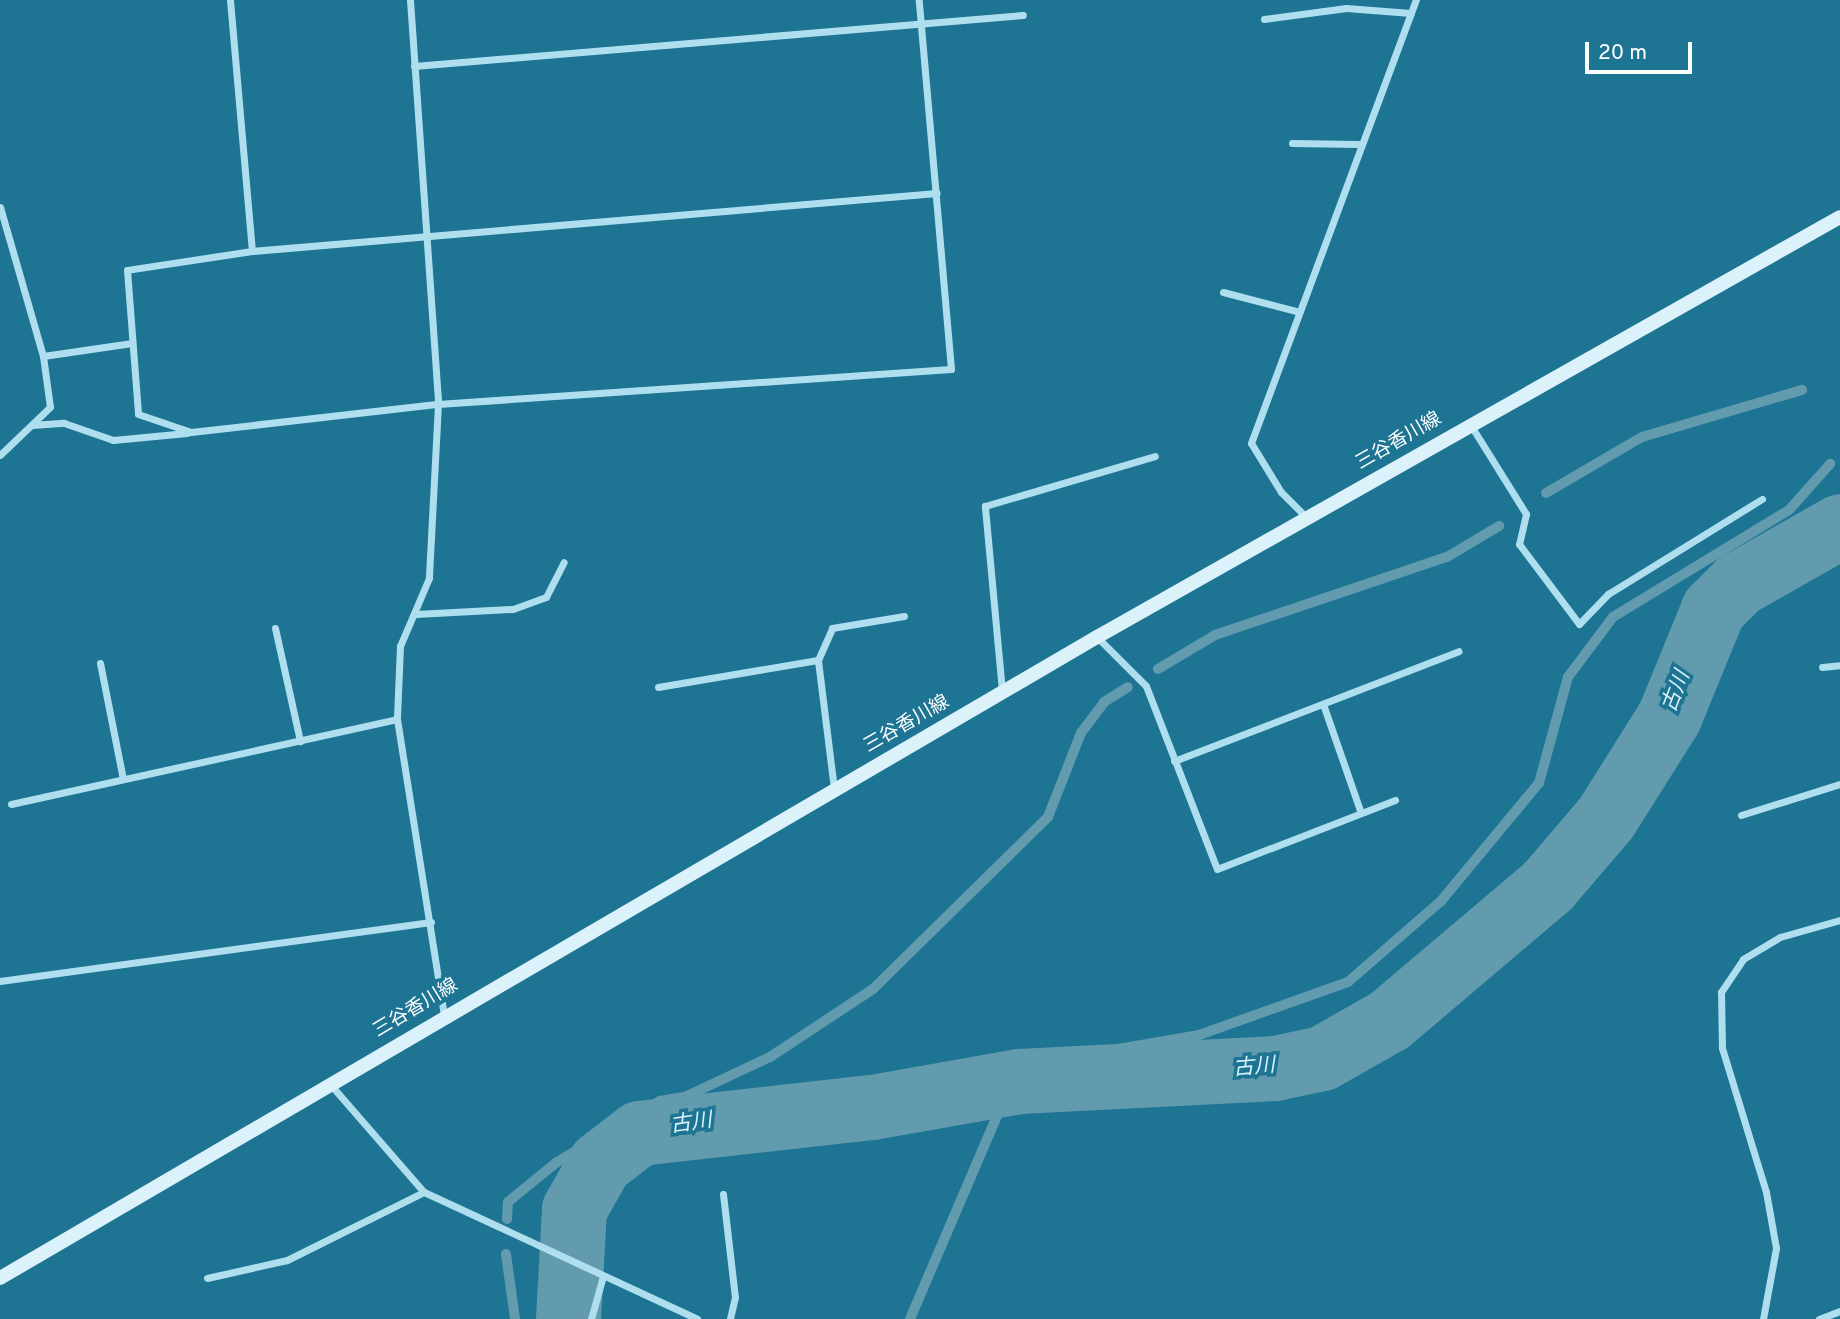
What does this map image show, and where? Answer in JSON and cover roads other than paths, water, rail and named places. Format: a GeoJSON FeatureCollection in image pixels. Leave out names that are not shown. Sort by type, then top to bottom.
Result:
{"type":"FeatureCollection","features":[{"type":"Feature","properties":{"kind":"main road","name":"三谷香川線"},"geometry":{"type":"LineString","coordinates":[[0,1278],[444,1015],[1097,637],[1469,424],[1840,217]]}},
{"type":"Feature","properties":{"kind":"street"},"geometry":{"type":"LineString","coordinates":[[230,0],[253,250]]}},
{"type":"Feature","properties":{"kind":"street"},"geometry":{"type":"LineString","coordinates":[[410,0],[438,404],[429,578],[416,614],[400,646],[397,719],[444,1015]]}},
{"type":"Feature","properties":{"kind":"street"},"geometry":{"type":"LineString","coordinates":[[32,425],[64,423],[113,440],[438,404],[951,369],[919,0]]}},
{"type":"Feature","properties":{"kind":"street"},"geometry":{"type":"LineString","coordinates":[[1306,517],[1281,492],[1251,443],[1296,311],[1358,144],[1416,0]]}},
{"type":"Feature","properties":{"kind":"street"},"geometry":{"type":"LineString","coordinates":[[1264,19],[1346,8],[1411,13]]}},
{"type":"Feature","properties":{"kind":"street"},"geometry":{"type":"LineString","coordinates":[[415,65],[1023,15]]}},
{"type":"Feature","properties":{"kind":"street"},"geometry":{"type":"LineString","coordinates":[[1292,143],[1358,144]]}},
{"type":"Feature","properties":{"kind":"street"},"geometry":{"type":"LineString","coordinates":[[191,432],[138,414],[127,270],[253,250],[427,238],[937,193]]}},
{"type":"Feature","properties":{"kind":"street"},"geometry":{"type":"LineString","coordinates":[[0,206],[43,356],[50,407],[0,455]]}},
{"type":"Feature","properties":{"kind":"street"},"geometry":{"type":"LineString","coordinates":[[1223,292],[1296,311]]}},
{"type":"Feature","properties":{"kind":"street"},"geometry":{"type":"LineString","coordinates":[[43,356],[132,343]]}},
{"type":"Feature","properties":{"kind":"street"},"geometry":{"type":"LineString","coordinates":[[1469,424],[1526,513],[1519,544],[1578,624],[1608,594],[1762,499]]}},
{"type":"Feature","properties":{"kind":"street"},"geometry":{"type":"LineString","coordinates":[[1002,692],[985,506],[1155,456]]}},
{"type":"Feature","properties":{"kind":"street"},"geometry":{"type":"LineString","coordinates":[[416,614],[513,609],[546,597],[564,562]]}},
{"type":"Feature","properties":{"kind":"street"},"geometry":{"type":"LineString","coordinates":[[834,789],[818,660],[832,628],[904,616]]}},
{"type":"Feature","properties":{"kind":"street"},"geometry":{"type":"LineString","coordinates":[[275,628],[300,741]]}},
{"type":"Feature","properties":{"kind":"street"},"geometry":{"type":"LineString","coordinates":[[1097,637],[1146,686],[1217,869],[1395,800]]}},
{"type":"Feature","properties":{"kind":"street"},"geometry":{"type":"LineString","coordinates":[[1174,761],[1459,651]]}},
{"type":"Feature","properties":{"kind":"street"},"geometry":{"type":"LineString","coordinates":[[658,687],[818,660]]}},
{"type":"Feature","properties":{"kind":"street"},"geometry":{"type":"LineString","coordinates":[[100,663],[123,779]]}},
{"type":"Feature","properties":{"kind":"street"},"geometry":{"type":"LineString","coordinates":[[1822,667],[1840,665]]}},
{"type":"Feature","properties":{"kind":"street"},"geometry":{"type":"LineString","coordinates":[[1323,704],[1362,813]]}},
{"type":"Feature","properties":{"kind":"street"},"geometry":{"type":"LineString","coordinates":[[11,804],[397,719]]}},
{"type":"Feature","properties":{"kind":"street"},"geometry":{"type":"LineString","coordinates":[[1741,815],[1840,785]]}},
{"type":"Feature","properties":{"kind":"street"},"geometry":{"type":"LineString","coordinates":[[1763,1319],[1776,1248],[1766,1192],[1721,1048],[1721,992],[1743,959],[1780,937],[1840,920]]}},
{"type":"Feature","properties":{"kind":"street"},"geometry":{"type":"LineString","coordinates":[[0,981],[431,922]]}},
{"type":"Feature","properties":{"kind":"street"},"geometry":{"type":"LineString","coordinates":[[330,1084],[424,1192],[544,1251],[697,1319]]}},
{"type":"Feature","properties":{"kind":"street"},"geometry":{"type":"LineString","coordinates":[[207,1278],[288,1260],[424,1192]]}},
{"type":"Feature","properties":{"kind":"street"},"geometry":{"type":"LineString","coordinates":[[723,1194],[734,1297],[730,1319]]}},
{"type":"Feature","properties":{"kind":"street"},"geometry":{"type":"LineString","coordinates":[[592,1319],[603,1276]]}},
{"type":"Feature","properties":{"kind":"street"},"geometry":{"type":"LineString","coordinates":[[1819,1319],[1840,1311]]}},
{"type":"Feature","properties":{"kind":"waterway"},"geometry":{"type":"LineString","coordinates":[[1546,493],[1642,437],[1802,390]]}},
{"type":"Feature","properties":{"kind":"waterway"},"geometry":{"type":"LineString","coordinates":[[910,1319],[1011,1083],[1025,1065],[1199,1035],[1348,982],[1441,901],[1539,783],[1568,677],[1613,617],[1789,510],[1830,464]]}},
{"type":"Feature","properties":{"kind":"waterway"},"geometry":{"type":"LineString","coordinates":[[1158,669],[1215,635],[1447,557],[1499,526]]}},
{"type":"Feature","properties":{"kind":"waterway","name":"古川"},"geometry":{"type":"LineString","coordinates":[[568,1319],[574,1209],[600,1163],[639,1133],[872,1107],[1019,1081],[1275,1068],[1322,1058],[1389,1020],[1548,885],[1606,817],[1669,717],[1713,609],[1738,584],[1840,526]]}},
{"type":"Feature","properties":{"kind":"waterway"},"geometry":{"type":"LineString","coordinates":[[507,1219],[508,1202],[557,1162],[660,1101],[687,1096],[770,1057],[873,989],[1048,817],[1081,733],[1104,702],[1128,687]]}},
{"type":"Feature","properties":{"kind":"waterway"},"geometry":{"type":"LineString","coordinates":[[506,1254],[515,1319]]}}]}
